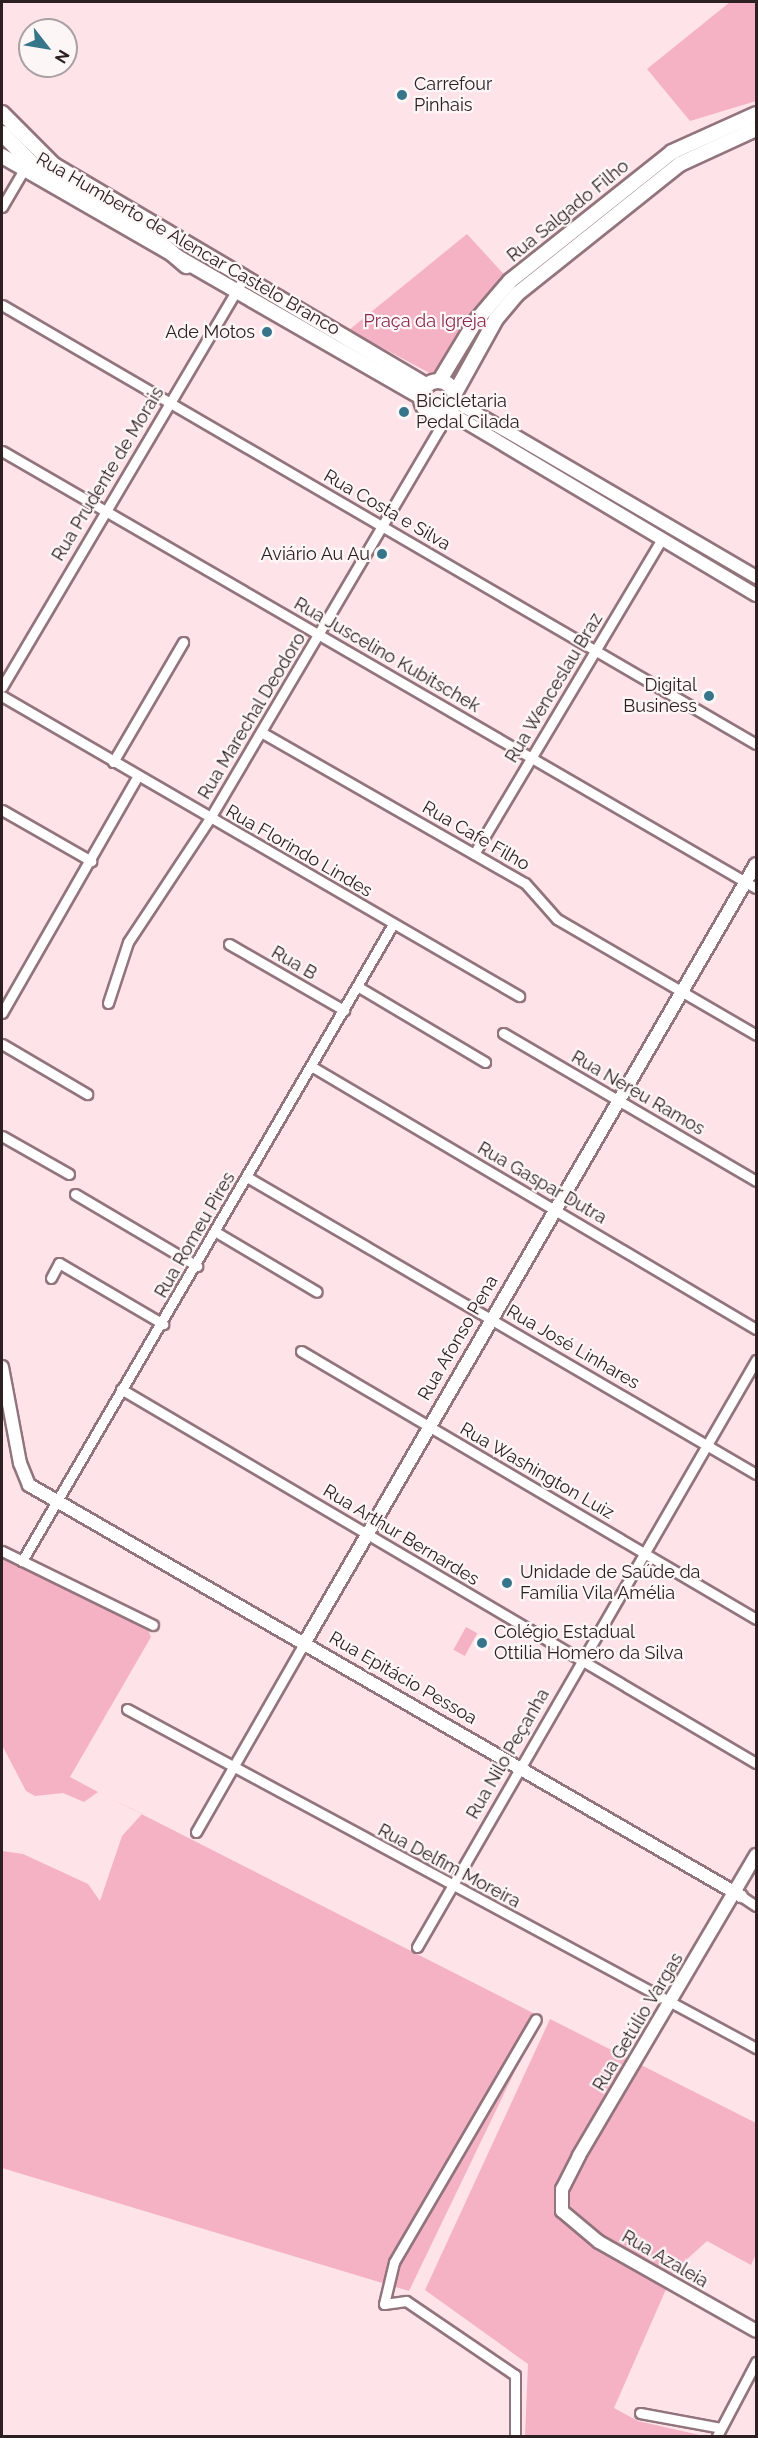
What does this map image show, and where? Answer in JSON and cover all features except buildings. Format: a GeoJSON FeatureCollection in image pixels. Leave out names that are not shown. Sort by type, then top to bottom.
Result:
{"type":"FeatureCollection","features":[{"type":"Feature","properties":{"kind":"highway"},"geometry":{"type":"LineString","coordinates":[[2,133],[34,166],[170,250],[186,265]]}},
{"type":"Feature","properties":{"kind":"main road","name":"Rua Humberto de Alencar Castelo Branco"},"geometry":{"type":"LineString","coordinates":[[2,113],[42,157],[243,279],[429,387]]}},
{"type":"Feature","properties":{"kind":"main road","name":"Rua Salgado Filho"},"geometry":{"type":"LineString","coordinates":[[429,387],[496,296],[561,239],[681,146],[756,114]]}},
{"type":"Feature","properties":{"kind":"main road","name":"Rua Salgado Filho"},"geometry":{"type":"LineString","coordinates":[[451,405],[507,306],[570,251],[680,164],[756,129]]}},
{"type":"Feature","properties":{"kind":"main road","name":"Rua Humberto de Alencar Castelo Branco"},"geometry":{"type":"LineString","coordinates":[[2,156],[23,171],[235,293],[429,387]]}},
{"type":"Feature","properties":{"kind":"main road"},"geometry":{"type":"LineString","coordinates":[[561,239],[570,251]]}},
{"type":"Feature","properties":{"kind":"main road"},"geometry":{"type":"LineString","coordinates":[[496,296],[507,306]]}},
{"type":"Feature","properties":{"kind":"main road"},"geometry":{"type":"LineString","coordinates":[[429,387],[451,405]]}},
{"type":"Feature","properties":{"kind":"main road"},"geometry":{"type":"LineString","coordinates":[[429,387],[428,412],[451,405]]}},
{"type":"Feature","properties":{"kind":"street"},"geometry":{"type":"LineString","coordinates":[[2,207],[23,171]]}},
{"type":"Feature","properties":{"kind":"street","name":"Rua Prudente de Morais"},"geometry":{"type":"LineString","coordinates":[[2,687],[243,279]]}},
{"type":"Feature","properties":{"kind":"street","name":"Rua Costa e Silva"},"geometry":{"type":"LineString","coordinates":[[2,305],[756,744]]}},
{"type":"Feature","properties":{"kind":"street"},"geometry":{"type":"LineString","coordinates":[[451,405],[670,526],[756,577]]}},
{"type":"Feature","properties":{"kind":"street"},"geometry":{"type":"LineString","coordinates":[[451,405],[662,539],[756,595]]}},
{"type":"Feature","properties":{"kind":"street","name":"Rua Marechal Deodoro"},"geometry":{"type":"LineString","coordinates":[[108,1003],[128,942],[210,818],[383,527],[451,405]]}},
{"type":"Feature","properties":{"kind":"street","name":"Rua Juscelino Kubitschek"},"geometry":{"type":"LineString","coordinates":[[2,451],[751,885]]}},
{"type":"Feature","properties":{"kind":"street"},"geometry":{"type":"LineString","coordinates":[[662,539],[670,526]]}},
{"type":"Feature","properties":{"kind":"street","name":"Rua Wenceslau Braz"},"geometry":{"type":"LineString","coordinates":[[474,854],[662,539]]}},
{"type":"Feature","properties":{"kind":"street"},"geometry":{"type":"LineString","coordinates":[[113,762],[183,642]]}},
{"type":"Feature","properties":{"kind":"street","name":"Rua Florindo Lindes"},"geometry":{"type":"LineString","coordinates":[[2,696],[519,996]]}},
{"type":"Feature","properties":{"kind":"street","name":"Rua Cafe Filho"},"geometry":{"type":"LineString","coordinates":[[261,732],[525,883],[550,915],[756,1035]]}},
{"type":"Feature","properties":{"kind":"street"},"geometry":{"type":"LineString","coordinates":[[2,1013],[138,776]]}},
{"type":"Feature","properties":{"kind":"street"},"geometry":{"type":"LineString","coordinates":[[2,810],[91,861]]}},
{"type":"Feature","properties":{"kind":"street","name":"Rua Afonso Pena"},"geometry":{"type":"LineString","coordinates":[[196,1832],[428,1426],[681,991],[751,885],[756,864]]}},
{"type":"Feature","properties":{"kind":"street","name":"Rua Romeu Pires"},"geometry":{"type":"LineString","coordinates":[[22,1561],[60,1502],[122,1389],[197,1266],[393,924]]}},
{"type":"Feature","properties":{"kind":"street","name":"Rua B"},"geometry":{"type":"LineString","coordinates":[[229,944],[344,1010]]}},
{"type":"Feature","properties":{"kind":"street"},"geometry":{"type":"LineString","coordinates":[[357,986],[485,1062]]}},
{"type":"Feature","properties":{"kind":"street","name":"Rua Nereu Ramos"},"geometry":{"type":"LineString","coordinates":[[503,1033],[756,1181]]}},
{"type":"Feature","properties":{"kind":"street"},"geometry":{"type":"LineString","coordinates":[[2,1044],[87,1094]]}},
{"type":"Feature","properties":{"kind":"street","name":"Rua Gaspar Dutra"},"geometry":{"type":"LineString","coordinates":[[311,1066],[756,1329]]}},
{"type":"Feature","properties":{"kind":"street"},"geometry":{"type":"LineString","coordinates":[[2,1136],[69,1174]]}},
{"type":"Feature","properties":{"kind":"street","name":"Rua José Linhares"},"geometry":{"type":"LineString","coordinates":[[247,1177],[756,1474]]}},
{"type":"Feature","properties":{"kind":"street"},"geometry":{"type":"LineString","coordinates":[[75,1194],[197,1266]]}},
{"type":"Feature","properties":{"kind":"street"},"geometry":{"type":"LineString","coordinates":[[216,1232],[317,1292]]}},
{"type":"Feature","properties":{"kind":"street"},"geometry":{"type":"LineString","coordinates":[[51,1278],[59,1263],[163,1324]]}},
{"type":"Feature","properties":{"kind":"street","name":"Rua Washington Luiz"},"geometry":{"type":"LineString","coordinates":[[301,1351],[756,1619]]}},
{"type":"Feature","properties":{"kind":"street","name":"Rua Nilo Peçanha"},"geometry":{"type":"LineString","coordinates":[[417,1947],[449,1887],[756,1360]]}},
{"type":"Feature","properties":{"kind":"street","name":"Rua Epitácio Pessoa"},"geometry":{"type":"LineString","coordinates":[[2,1366],[20,1463],[29,1485],[305,1642],[756,1906]]}},
{"type":"Feature","properties":{"kind":"street","name":"Rua Arthur Bernardes"},"geometry":{"type":"LineString","coordinates":[[122,1389],[756,1763]]}},
{"type":"Feature","properties":{"kind":"street"},"geometry":{"type":"LineString","coordinates":[[2,1551],[153,1625]]}},
{"type":"Feature","properties":{"kind":"street","name":"Rua Delfim Moreira"},"geometry":{"type":"LineString","coordinates":[[127,1709],[449,1887],[672,2001],[756,2048]]}},
{"type":"Feature","properties":{"kind":"street","name":"Rua Getúlio Vargas"},"geometry":{"type":"LineString","coordinates":[[562,2211],[562,2190],[579,2156],[738,1894],[756,1855]]}},
{"type":"Feature","properties":{"kind":"street"},"geometry":{"type":"LineString","coordinates":[[515,2436],[515,2375],[406,2301],[384,2304],[394,2262],[536,2019]]}},
{"type":"Feature","properties":{"kind":"street","name":"Rua Azaleia"},"geometry":{"type":"LineString","coordinates":[[562,2211],[599,2242],[756,2331]]}},
{"type":"Feature","properties":{"kind":"street"},"geometry":{"type":"LineString","coordinates":[[640,2414],[719,2432],[756,2362]]}},
{"type":"Feature","properties":{"kind":"green space"},"geometry":{"type":"Polygon","coordinates":[[[730,2],[756,2],[756,101],[690,121],[647,69],[730,2]]]}},
{"type":"Feature","properties":{"kind":"green space","name":"Praça da Igreja"},"geometry":{"type":"Polygon","coordinates":[[[467,234],[510,281],[437,377],[349,330],[467,234]]]}},
{"type":"Feature","properties":{"kind":"green space"},"geometry":{"type":"Polygon","coordinates":[[[2,1557],[146,1625],[151,1637],[70,1777],[98,1792],[84,1802],[63,1793],[35,1796],[26,1791],[2,1745],[2,1557]]]}},
{"type":"Feature","properties":{"kind":"green space"},"geometry":{"type":"Polygon","coordinates":[[[466,1627],[477,1633],[465,1656],[453,1650],[466,1627]]]}},
{"type":"Feature","properties":{"kind":"green space"},"geometry":{"type":"Polygon","coordinates":[[[142,1814],[541,2017],[409,2291],[2,2168],[2,1851],[23,1854],[88,1884],[100,1901],[122,1836],[142,1814]]]}},
{"type":"Feature","properties":{"kind":"green space"},"geometry":{"type":"Polygon","coordinates":[[[550,2019],[756,2123],[756,2254],[751,2265],[707,2241],[674,2271],[614,2408],[638,2421],[704,2436],[525,2436],[528,2364],[425,2290],[550,2019]]]}},
{"type":"Feature","properties":{"kind":"place","name":"Carrefour Pinhais"},"geometry":{"type":"Point","coordinates":[402,95]}},
{"type":"Feature","properties":{"kind":"place","name":"Ade Motos"},"geometry":{"type":"Point","coordinates":[267,332]}},
{"type":"Feature","properties":{"kind":"place","name":"Bicicletaria Pedal Cilada"},"geometry":{"type":"Point","coordinates":[404,412]}},
{"type":"Feature","properties":{"kind":"place","name":"Aviário Au Au"},"geometry":{"type":"Point","coordinates":[382,554]}},
{"type":"Feature","properties":{"kind":"place","name":"Digital Business"},"geometry":{"type":"Point","coordinates":[709,696]}},
{"type":"Feature","properties":{"kind":"place","name":"Unidade de Saúde da Família Vila Amélia"},"geometry":{"type":"Point","coordinates":[507,1583]}},
{"type":"Feature","properties":{"kind":"place","name":"Colégio Estadual Ottilia Homero da Silva"},"geometry":{"type":"Point","coordinates":[482,1643]}}]}
